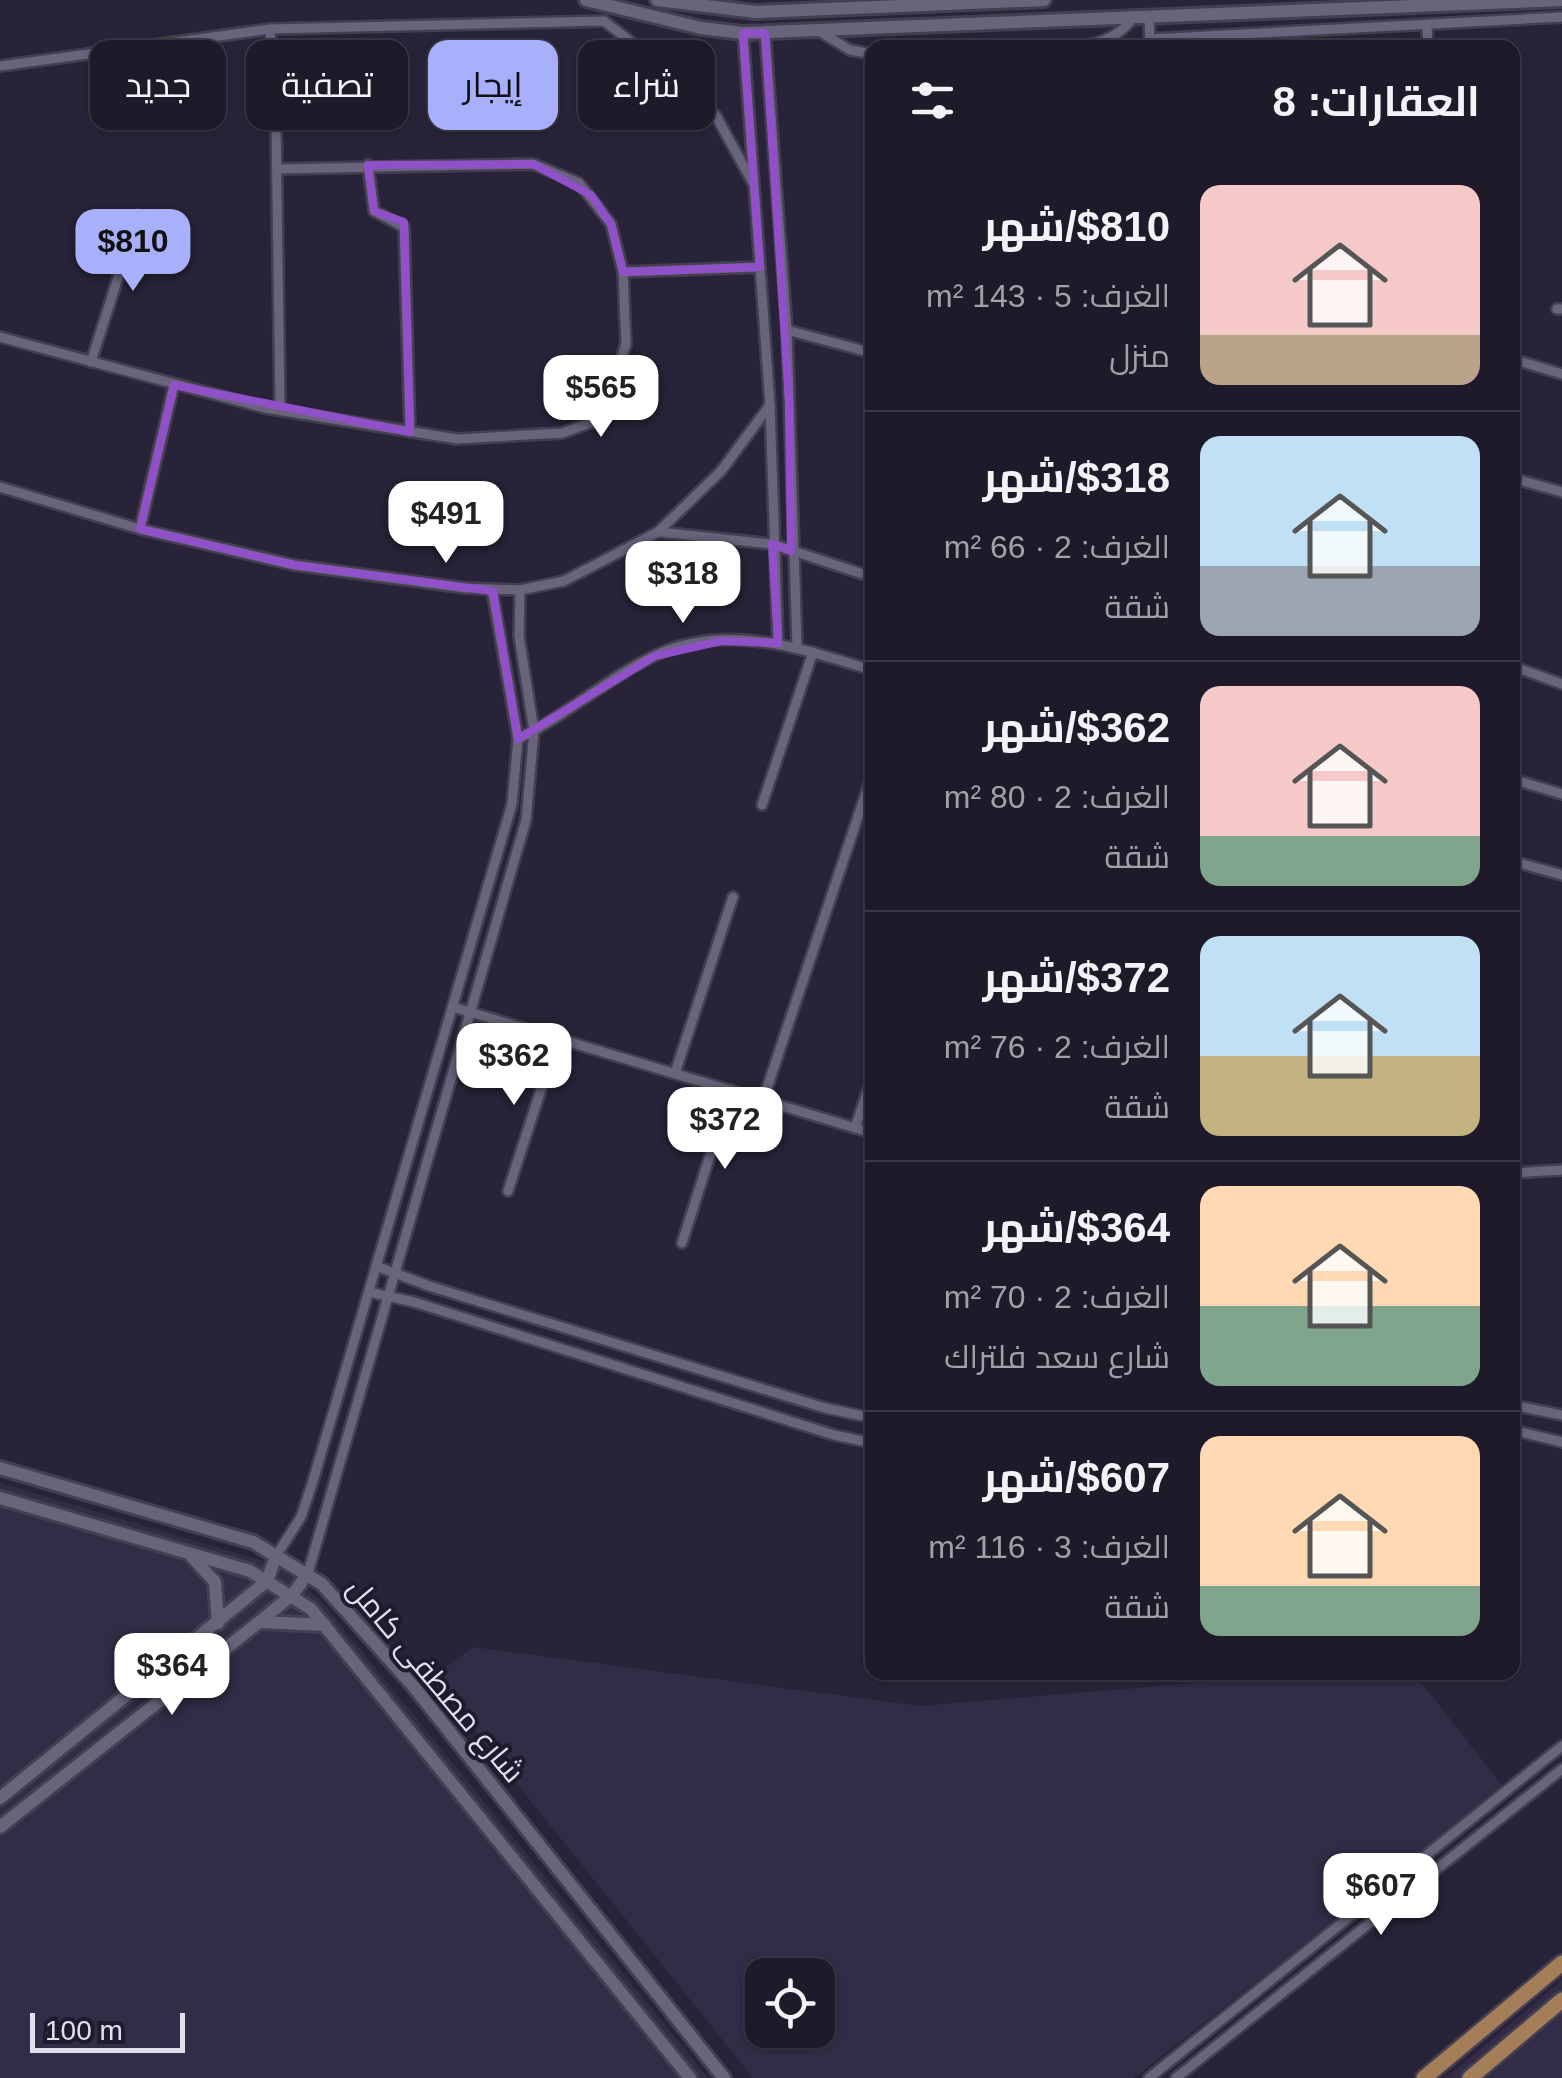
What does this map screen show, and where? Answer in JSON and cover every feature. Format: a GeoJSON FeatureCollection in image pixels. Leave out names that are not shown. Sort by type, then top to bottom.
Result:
{"type":"FeatureCollection","features":[{"type":"Feature","properties":{"kind":"main road"},"geometry":{"type":"LineString","coordinates":[[1424,2078],[1562,1963]]}},
{"type":"Feature","properties":{"kind":"main road"},"geometry":{"type":"LineString","coordinates":[[1470,2078],[1562,2000]]}},
{"type":"Feature","properties":{"kind":"street"},"geometry":{"type":"LineString","coordinates":[[586,0],[740,33],[822,33],[1562,0]]}},
{"type":"Feature","properties":{"kind":"street"},"geometry":{"type":"LineString","coordinates":[[657,0],[738,11],[836,11],[1044,0]]}},
{"type":"Feature","properties":{"kind":"street"},"geometry":{"type":"LineString","coordinates":[[604,21],[610,6]]}},
{"type":"Feature","properties":{"kind":"street"},"geometry":{"type":"LineString","coordinates":[[738,11],[770,405],[778,643]]}},
{"type":"Feature","properties":{"kind":"street"},"geometry":{"type":"LineString","coordinates":[[1149,16],[1150,40]]}},
{"type":"Feature","properties":{"kind":"street"},"geometry":{"type":"LineString","coordinates":[[1105,40],[1113,39],[1133,17]]}},
{"type":"Feature","properties":{"kind":"street"},"geometry":{"type":"LineString","coordinates":[[1196,40],[1562,17]]}},
{"type":"Feature","properties":{"kind":"street"},"geometry":{"type":"LineString","coordinates":[[0,66],[270,30],[604,21],[696,92],[716,116],[753,184]]}},
{"type":"Feature","properties":{"kind":"street"},"geometry":{"type":"LineString","coordinates":[[1427,25],[1428,40]]}},
{"type":"Feature","properties":{"kind":"street"},"geometry":{"type":"LineString","coordinates":[[270,30],[277,169],[280,410]]}},
{"type":"Feature","properties":{"kind":"street"},"geometry":{"type":"LineString","coordinates":[[766,33],[787,330],[791,551],[798,646]]}},
{"type":"Feature","properties":{"kind":"street"},"geometry":{"type":"LineString","coordinates":[[822,33],[850,50],[865,53]]}},
{"type":"Feature","properties":{"kind":"street"},"geometry":{"type":"LineString","coordinates":[[0,336],[280,410],[478,441],[562,434],[593,422],[604,412],[616,386],[626,344],[623,272],[610,224],[592,194],[550,167],[516,163],[277,169]]}},
{"type":"Feature","properties":{"kind":"street"},"geometry":{"type":"LineString","coordinates":[[368,165],[374,212],[404,227],[410,432]]}},
{"type":"Feature","properties":{"kind":"street"},"geometry":{"type":"LineString","coordinates":[[90,362],[138,215]]}},
{"type":"Feature","properties":{"kind":"street"},"geometry":{"type":"LineString","coordinates":[[623,272],[760,267]]}},
{"type":"Feature","properties":{"kind":"street"},"geometry":{"type":"LineString","coordinates":[[787,330],[865,351]]}},
{"type":"Feature","properties":{"kind":"street"},"geometry":{"type":"LineString","coordinates":[[1520,361],[1562,374]]}},
{"type":"Feature","properties":{"kind":"street"},"geometry":{"type":"LineString","coordinates":[[140,528],[174,385]]}},
{"type":"Feature","properties":{"kind":"street"},"geometry":{"type":"LineString","coordinates":[[0,487],[140,528],[294,565],[492,590],[520,590],[564,581],[658,532],[721,471],[770,405]]}},
{"type":"Feature","properties":{"kind":"street"},"geometry":{"type":"LineString","coordinates":[[1520,480],[1562,492]]}},
{"type":"Feature","properties":{"kind":"street"},"geometry":{"type":"LineString","coordinates":[[658,532],[772,544],[865,574]]}},
{"type":"Feature","properties":{"kind":"street"},"geometry":{"type":"LineString","coordinates":[[0,1798],[267,1581],[276,1556],[301,1517],[512,804],[518,739],[492,590]]}},
{"type":"Feature","properties":{"kind":"street"},"geometry":{"type":"LineString","coordinates":[[0,1827],[258,1623],[292,1594],[308,1574],[528,810],[534,731],[518,624],[520,590]]}},
{"type":"Feature","properties":{"kind":"street"},"geometry":{"type":"LineString","coordinates":[[518,739],[655,656],[720,640],[798,646],[865,668]]}},
{"type":"Feature","properties":{"kind":"street"},"geometry":{"type":"LineString","coordinates":[[762,805],[812,652]]}},
{"type":"Feature","properties":{"kind":"street"},"geometry":{"type":"LineString","coordinates":[[1520,669],[1562,684]]}},
{"type":"Feature","properties":{"kind":"street"},"geometry":{"type":"LineString","coordinates":[[1520,781],[1562,794]]}},
{"type":"Feature","properties":{"kind":"street"},"geometry":{"type":"LineString","coordinates":[[763,1100],[865,796]]}},
{"type":"Feature","properties":{"kind":"street"},"geometry":{"type":"LineString","coordinates":[[1520,862],[1562,875]]}},
{"type":"Feature","properties":{"kind":"street"},"geometry":{"type":"LineString","coordinates":[[674,1073],[733,897]]}},
{"type":"Feature","properties":{"kind":"street"},"geometry":{"type":"LineString","coordinates":[[452,1007],[865,1131]]}},
{"type":"Feature","properties":{"kind":"street"},"geometry":{"type":"LineString","coordinates":[[508,1192],[558,1037]]}},
{"type":"Feature","properties":{"kind":"street"},"geometry":{"type":"LineString","coordinates":[[682,1242],[730,1090]]}},
{"type":"Feature","properties":{"kind":"street"},"geometry":{"type":"LineString","coordinates":[[855,1128],[865,1099]]}},
{"type":"Feature","properties":{"kind":"street"},"geometry":{"type":"LineString","coordinates":[[1520,1173],[1562,1170]]}},
{"type":"Feature","properties":{"kind":"street"},"geometry":{"type":"LineString","coordinates":[[376,1266],[429,1286],[825,1408],[865,1417]]}},
{"type":"Feature","properties":{"kind":"street"},"geometry":{"type":"LineString","coordinates":[[369,1292],[414,1302],[865,1442]]}},
{"type":"Feature","properties":{"kind":"street"},"geometry":{"type":"LineString","coordinates":[[1520,1406],[1562,1415]]}},
{"type":"Feature","properties":{"kind":"street"},"geometry":{"type":"LineString","coordinates":[[1520,1432],[1562,1442]]}},
{"type":"Feature","properties":{"kind":"street","name":"شارع مصطفى كامل"},"geometry":{"type":"LineString","coordinates":[[0,1468],[253,1542],[308,1574],[341,1603],[414,1687],[724,2078]]}},
{"type":"Feature","properties":{"kind":"street"},"geometry":{"type":"LineString","coordinates":[[313,1481],[332,1486]]}},
{"type":"Feature","properties":{"kind":"street","name":"شارع مصطفى كامل"},"geometry":{"type":"LineString","coordinates":[[0,1498],[250,1571],[292,1594],[325,1625],[690,2078]]}},
{"type":"Feature","properties":{"kind":"street"},"geometry":{"type":"LineString","coordinates":[[186,1553],[215,1582],[218,1623]]}},
{"type":"Feature","properties":{"kind":"street"},"geometry":{"type":"LineString","coordinates":[[258,1623],[292,1620],[325,1625]]}},
{"type":"Feature","properties":{"kind":"street"},"geometry":{"type":"LineString","coordinates":[[162,1669],[176,1688]]}},
{"type":"Feature","properties":{"kind":"street"},"geometry":{"type":"LineString","coordinates":[[137,1688],[152,1707]]}},
{"type":"Feature","properties":{"kind":"street"},"geometry":{"type":"LineString","coordinates":[[1149,2078],[1562,1746]]}},
{"type":"Feature","properties":{"kind":"street"},"geometry":{"type":"LineString","coordinates":[[1176,2078],[1562,1769]]}},
{"type":"Feature","properties":{"kind":"highlighted area"},"geometry":{"type":"Polygon","coordinates":[[[743,33],[765,33],[789,401],[791,551],[772,544],[778,643],[721,641],[655,656],[518,739],[493,591],[294,565],[140,529],[174,385],[410,432],[404,222],[374,211],[368,165],[533,164],[591,195],[611,224],[623,272],[760,267],[743,33]]]}},
{"type":"Feature","properties":{"kind":"shaded area"},"geometry":{"type":"Polygon","coordinates":[[[0,1483],[260,1560],[297,1579],[323,1603],[708,2078],[0,2078],[0,1483]]]}},
{"type":"Feature","properties":{"kind":"shaded area"},"geometry":{"type":"Polygon","coordinates":[[[473,1647],[920,1706],[1230,1680],[1419,1680],[1504,1788],[1134,2078],[753,2078],[432,1678],[473,1647]]]}},
{"type":"Feature","properties":{"kind":"shaded area"},"geometry":{"type":"Polygon","coordinates":[[[1562,1980],[1562,2078],[1446,2078],[1562,1980]]]}}]}
